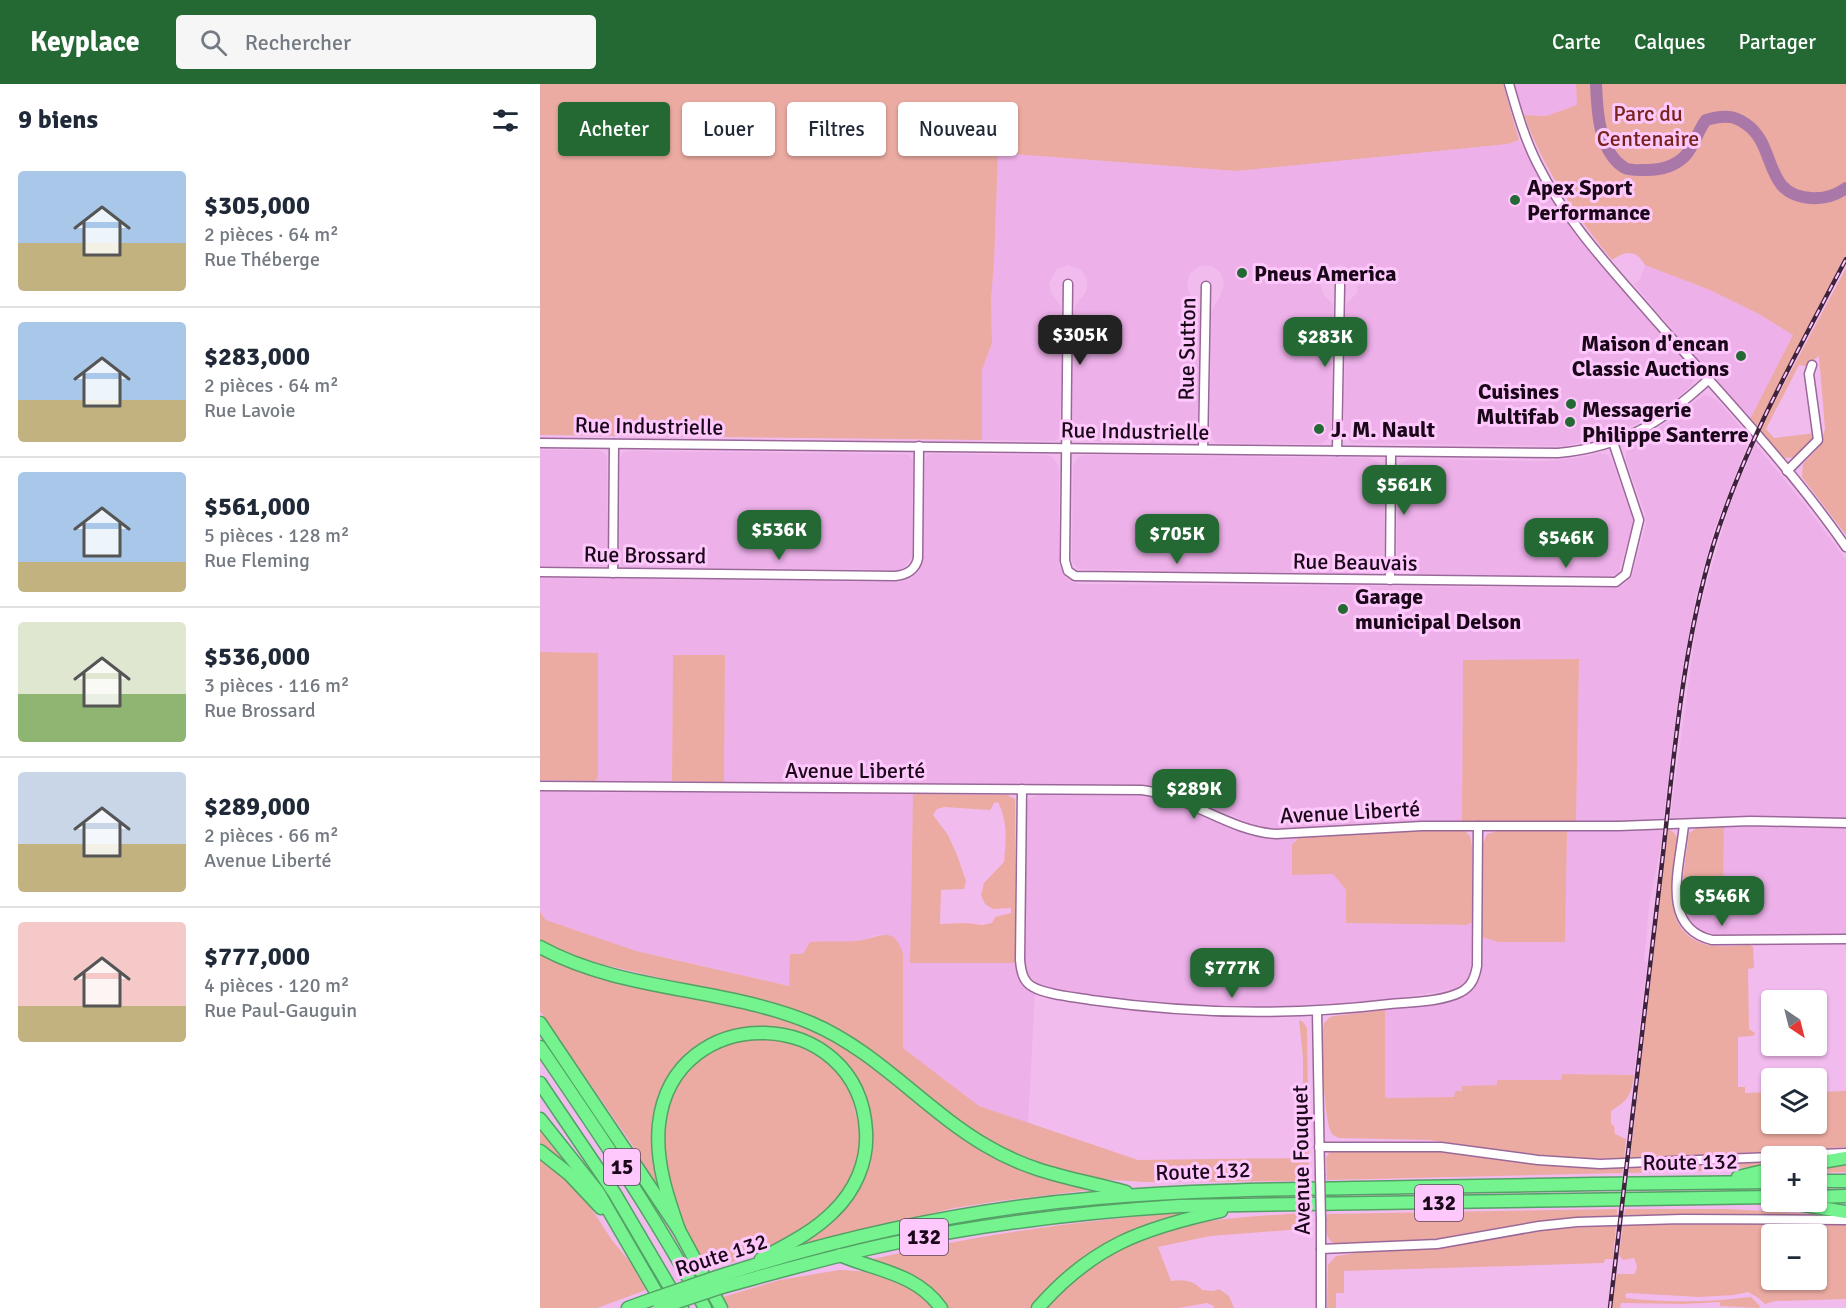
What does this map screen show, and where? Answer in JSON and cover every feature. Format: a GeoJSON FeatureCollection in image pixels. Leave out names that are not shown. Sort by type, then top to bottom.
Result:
{"type":"FeatureCollection","features":[{"type":"Feature","properties":{"kind":"highway"},"geometry":{"type":"LineString","coordinates":[[540,947],[599,970],[768,1009],[812,1023],[859,1050],[969,1135],[1003,1156],[1049,1174],[1136,1195]]}},
{"type":"Feature","properties":{"kind":"highway"},"geometry":{"type":"LineString","coordinates":[[540,1023],[679,1230],[721,1308]]}},
{"type":"Feature","properties":{"kind":"highway"},"geometry":{"type":"LineString","coordinates":[[679,1230],[662,1176],[658,1135],[665,1099],[682,1070],[710,1046],[733,1036],[753,1032],[786,1035],[822,1051],[845,1073],[862,1106],[866,1136],[860,1172],[844,1201],[821,1223],[801,1237],[740,1270]]}},
{"type":"Feature","properties":{"kind":"highway","name":"15"},"geometry":{"type":"LineString","coordinates":[[540,1047],[633,1185],[705,1308]]}},
{"type":"Feature","properties":{"kind":"highway","name":"15"},"geometry":{"type":"LineString","coordinates":[[540,1083],[638,1232],[682,1308]]}},
{"type":"Feature","properties":{"kind":"highway"},"geometry":{"type":"LineString","coordinates":[[540,1096],[574,1133]]}},
{"type":"Feature","properties":{"kind":"highway"},"geometry":{"type":"LineString","coordinates":[[540,1119],[594,1186],[666,1308]]}},
{"type":"Feature","properties":{"kind":"highway"},"geometry":{"type":"LineString","coordinates":[[540,1151],[569,1174],[616,1225]]}},
{"type":"Feature","properties":{"kind":"highway"},"geometry":{"type":"LineString","coordinates":[[1827,1160],[1846,1156]]}},
{"type":"Feature","properties":{"kind":"highway"},"geometry":{"type":"LineString","coordinates":[[1713,1182],[1761,1171]]}},
{"type":"Feature","properties":{"kind":"highway"},"geometry":{"type":"LineString","coordinates":[[1827,1181],[1846,1181]]}},
{"type":"Feature","properties":{"kind":"highway","name":"Route 132"},"geometry":{"type":"LineString","coordinates":[[719,1282],[740,1270],[848,1240],[959,1217],[1069,1201],[1136,1195],[1247,1190],[1761,1182]]}},
{"type":"Feature","properties":{"kind":"highway"},"geometry":{"type":"LineString","coordinates":[[1827,1197],[1846,1196]]}},
{"type":"Feature","properties":{"kind":"highway","name":"Route 132"},"geometry":{"type":"LineString","coordinates":[[628,1308],[655,1304],[719,1282],[840,1255],[946,1233],[1048,1217],[1179,1206],[1761,1198]]}},
{"type":"Feature","properties":{"kind":"highway"},"geometry":{"type":"LineString","coordinates":[[1038,1308],[1075,1271],[1120,1241],[1168,1222],[1242,1206]]}},
{"type":"Feature","properties":{"kind":"highway"},"geometry":{"type":"LineString","coordinates":[[1827,1209],[1846,1212]]}},
{"type":"Feature","properties":{"kind":"highway"},"geometry":{"type":"LineString","coordinates":[[840,1255],[865,1266],[887,1270],[910,1279],[927,1292],[941,1308]]}},
{"type":"Feature","properties":{"kind":"street"},"geometry":{"type":"LineString","coordinates":[[1509,84],[1533,156],[1564,208],[1618,277],[1787,471],[1846,547]]}},
{"type":"Feature","properties":{"kind":"street"},"geometry":{"type":"LineString","coordinates":[[1066,448],[1068,284]]}},
{"type":"Feature","properties":{"kind":"street"},"geometry":{"type":"LineString","coordinates":[[1337,451],[1340,285]]}},
{"type":"Feature","properties":{"kind":"street","name":"Rue Sutton"},"geometry":{"type":"LineString","coordinates":[[1203,449],[1206,286]]}},
{"type":"Feature","properties":{"kind":"street"},"geometry":{"type":"LineString","coordinates":[[1787,471],[1818,440],[1809,374],[1812,364]]}},
{"type":"Feature","properties":{"kind":"street","name":"Rue Industrielle"},"geometry":{"type":"LineString","coordinates":[[540,443],[1558,453],[1613,442],[1639,431],[1665,416],[1708,380]]}},
{"type":"Feature","properties":{"kind":"street","name":"Rue Beauvais"},"geometry":{"type":"LineString","coordinates":[[1066,448],[1065,561],[1068,571],[1076,576],[1612,583],[1620,580],[1627,570],[1639,520],[1613,442]]}},
{"type":"Feature","properties":{"kind":"street"},"geometry":{"type":"LineString","coordinates":[[613,573],[615,444]]}},
{"type":"Feature","properties":{"kind":"street","name":"Rue Brossard"},"geometry":{"type":"LineString","coordinates":[[540,572],[896,576],[904,574],[915,567],[918,558],[919,446]]}},
{"type":"Feature","properties":{"kind":"street"},"geometry":{"type":"LineString","coordinates":[[1390,580],[1391,452]]}},
{"type":"Feature","properties":{"kind":"street","name":"Avenue Liberté"},"geometry":{"type":"LineString","coordinates":[[540,786],[1152,791],[1254,830],[1268,833],[1397,827],[1684,824],[1741,821],[1846,823]]}},
{"type":"Feature","properties":{"kind":"street"},"geometry":{"type":"LineString","coordinates":[[1022,789],[1020,960],[1022,974],[1030,985],[1042,991],[1165,1009],[1244,1013],[1317,1011],[1432,999],[1459,993],[1471,984],[1477,966],[1478,826]]}},
{"type":"Feature","properties":{"kind":"street"},"geometry":{"type":"LineString","coordinates":[[1684,824],[1676,901],[1680,916],[1693,932],[1712,940],[1846,939]]}},
{"type":"Feature","properties":{"kind":"street","name":"Avenue Fouquet"},"geometry":{"type":"LineString","coordinates":[[1317,1011],[1321,1308]]}},
{"type":"Feature","properties":{"kind":"street"},"geometry":{"type":"LineString","coordinates":[[1319,1147],[1441,1147],[1529,1160],[1600,1164],[1761,1157]]}},
{"type":"Feature","properties":{"kind":"street"},"geometry":{"type":"LineString","coordinates":[[1827,1156],[1846,1156]]}},
{"type":"Feature","properties":{"kind":"street"},"geometry":{"type":"LineString","coordinates":[[1321,1249],[1437,1244],[1539,1226],[1577,1222],[1700,1219],[1846,1220]]}},
{"type":"Feature","properties":{"kind":"shaded area"},"geometry":{"type":"Polygon","coordinates":[[[1514,84],[1576,84],[1577,105],[1546,116],[1524,115],[1514,84]]]}},
{"type":"Feature","properties":{"kind":"shaded area"},"geometry":{"type":"Polygon","coordinates":[[[1519,140],[1548,195],[1571,228],[1694,372],[1692,385],[1668,406],[1643,421],[1605,437],[1564,446],[1352,443],[1344,432],[1345,311],[1347,303],[1357,293],[1359,281],[1351,269],[1339,265],[1324,272],[1320,283],[1323,294],[1333,307],[1332,430],[1328,439],[1320,444],[1216,443],[1210,434],[1211,312],[1224,283],[1221,273],[1212,266],[1200,266],[1190,273],[1187,284],[1189,293],[1200,311],[1198,432],[1195,440],[1189,443],[1083,441],[1075,435],[1072,425],[1073,315],[1076,304],[1086,292],[1087,280],[1081,270],[1068,265],[1056,270],[1049,283],[1051,293],[1062,310],[1060,438],[1055,441],[982,440],[982,370],[992,343],[991,300],[998,156],[1018,155],[1236,171],[1508,144],[1519,140]]]}},
{"type":"Feature","properties":{"kind":"shaded area"},"geometry":{"type":"Polygon","coordinates":[[[1645,265],[1710,290],[1759,314],[1793,335],[1749,421],[1634,284],[1641,278],[1645,265]]]}},
{"type":"Feature","properties":{"kind":"shaded area"},"geometry":{"type":"Polygon","coordinates":[[[1704,395],[1718,401],[1750,438],[1713,533],[1696,595],[1680,683],[1663,820],[1576,822],[1579,660],[1463,660],[1462,822],[1410,822],[1276,829],[1255,825],[1171,791],[1150,785],[724,782],[725,655],[673,655],[672,781],[595,781],[598,778],[598,653],[540,652],[540,578],[899,582],[910,579],[919,571],[923,558],[925,462],[930,454],[1046,455],[1053,457],[1059,467],[1059,565],[1065,577],[1079,584],[1617,588],[1625,584],[1632,576],[1646,524],[1645,514],[1626,460],[1626,448],[1629,444],[1670,421],[1704,395]]]}},
{"type":"Feature","properties":{"kind":"shaded area"},"geometry":{"type":"Polygon","coordinates":[[[1755,444],[1846,560],[1846,818],[1719,817],[1670,820],[1697,620],[1729,507],[1755,444]]]}},
{"type":"Feature","properties":{"kind":"shaded area"},"geometry":{"type":"Polygon","coordinates":[[[540,450],[599,450],[607,455],[608,558],[603,566],[540,566],[540,450]]]}},
{"type":"Feature","properties":{"kind":"shaded area"},"geometry":{"type":"Polygon","coordinates":[[[628,451],[908,454],[913,460],[912,557],[905,567],[899,570],[623,567],[619,561],[620,459],[622,453],[628,451]]]}},
{"type":"Feature","properties":{"kind":"shaded area"},"geometry":{"type":"Polygon","coordinates":[[[1599,453],[1608,455],[1612,460],[1633,520],[1618,573],[1610,576],[1411,574],[1405,572],[1399,565],[1397,559],[1397,474],[1401,464],[1406,460],[1548,461],[1599,453]]]}},
{"type":"Feature","properties":{"kind":"shaded area"},"geometry":{"type":"Polygon","coordinates":[[[1080,456],[1368,458],[1375,460],[1384,469],[1385,477],[1382,565],[1378,570],[1365,574],[1078,569],[1072,562],[1073,467],[1080,456]]]}},
{"type":"Feature","properties":{"kind":"shaded area"},"geometry":{"type":"Polygon","coordinates":[[[540,792],[913,794],[910,963],[1016,963],[1016,971],[1022,984],[1035,993],[1028,1123],[979,1106],[903,1048],[903,954],[894,938],[876,935],[861,941],[852,941],[790,986],[636,951],[546,920],[540,912],[540,792]]]}},
{"type":"Feature","properties":{"kind":"shaded area"},"geometry":{"type":"Polygon","coordinates":[[[1036,795],[1151,796],[1249,835],[1266,838],[1298,838],[1293,841],[1333,874],[1346,890],[1346,923],[1467,925],[1472,922],[1470,976],[1466,982],[1454,989],[1388,1000],[1296,1008],[1186,1006],[1124,1000],[1045,987],[1028,975],[1025,963],[1027,809],[1028,800],[1036,795]]]}},
{"type":"Feature","properties":{"kind":"shaded area"},"geometry":{"type":"Polygon","coordinates":[[[1724,827],[1846,828],[1846,934],[1712,935],[1703,932],[1688,921],[1681,905],[1683,878],[1723,878],[1724,827]]]}},
{"type":"Feature","properties":{"kind":"shaded area"},"geometry":{"type":"Polygon","coordinates":[[[1664,830],[1649,905],[1644,961],[1647,962],[1634,1075],[1562,1074],[1562,1080],[1498,1080],[1497,1085],[1462,1091],[1454,1097],[1384,1098],[1385,1010],[1454,1000],[1469,993],[1479,980],[1482,937],[1498,942],[1565,942],[1567,831],[1664,830]]]}},
{"type":"Feature","properties":{"kind":"green space"},"geometry":{"type":"Polygon","coordinates":[[[540,84],[1503,84],[1519,140],[1508,144],[1236,171],[1018,155],[1018,102],[898,102],[898,156],[998,156],[991,300],[992,343],[982,370],[982,440],[540,435],[540,84]]]}},
{"type":"Feature","properties":{"kind":"green space","name":"Parc du Centenaire"},"geometry":{"type":"Polygon","coordinates":[[[1576,84],[1846,84],[1846,254],[1756,428],[1749,421],[1793,335],[1759,314],[1710,290],[1645,265],[1634,254],[1626,253],[1612,260],[1585,226],[1551,173],[1524,115],[1546,116],[1577,105],[1576,84]]]}},
{"type":"Feature","properties":{"kind":"green space"},"geometry":{"type":"Polygon","coordinates":[[[1846,268],[1846,535],[1802,477],[1803,464],[1819,447],[1825,429],[1819,356],[1806,366],[1799,365],[1766,429],[1774,438],[1816,433],[1816,438],[1796,457],[1785,458],[1759,431],[1846,268]]]}},
{"type":"Feature","properties":{"kind":"green space"},"geometry":{"type":"Polygon","coordinates":[[[540,652],[598,653],[598,778],[595,781],[540,780],[540,652]]]}},
{"type":"Feature","properties":{"kind":"green space"},"geometry":{"type":"Polygon","coordinates":[[[673,655],[725,655],[724,782],[672,781],[673,655]]]}},
{"type":"Feature","properties":{"kind":"green space"},"geometry":{"type":"Polygon","coordinates":[[[1579,659],[1576,822],[1462,822],[1463,660],[1579,659]]]}},
{"type":"Feature","properties":{"kind":"green space"},"geometry":{"type":"Polygon","coordinates":[[[913,794],[1007,795],[1015,799],[1016,963],[910,963],[913,794]],[[998,802],[994,803],[990,810],[944,807],[937,809],[933,815],[948,835],[966,881],[964,889],[941,890],[940,924],[982,925],[992,923],[995,917],[1011,913],[1011,908],[993,909],[985,904],[981,895],[984,883],[1004,862],[1006,831],[998,802]]]}},
{"type":"Feature","properties":{"kind":"green space"},"geometry":{"type":"Polygon","coordinates":[[[1724,827],[1723,892],[1688,892],[1689,878],[1683,878],[1689,833],[1697,828],[1724,827]]]}},
{"type":"Feature","properties":{"kind":"green space"},"geometry":{"type":"Polygon","coordinates":[[[1668,829],[1678,838],[1672,888],[1673,905],[1677,920],[1685,933],[1698,942],[1717,946],[1750,945],[1753,947],[1754,968],[1748,969],[1749,1029],[1755,1033],[1753,1036],[1738,1037],[1738,1087],[1745,1087],[1745,1093],[1761,1092],[1761,1134],[1827,1134],[1827,1092],[1846,1091],[1846,1147],[1761,1146],[1761,1152],[1630,1159],[1668,829]]]}},
{"type":"Feature","properties":{"kind":"green space"},"geometry":{"type":"Polygon","coordinates":[[[1464,830],[1470,836],[1472,847],[1472,922],[1467,925],[1346,923],[1346,890],[1333,874],[1292,875],[1292,845],[1298,838],[1464,830]]]}},
{"type":"Feature","properties":{"kind":"green space"},"geometry":{"type":"Polygon","coordinates":[[[1497,831],[1567,831],[1565,942],[1498,942],[1482,937],[1483,844],[1487,834],[1497,831]]]}},
{"type":"Feature","properties":{"kind":"green space"},"geometry":{"type":"Polygon","coordinates":[[[540,912],[546,920],[636,951],[789,986],[790,954],[803,954],[810,942],[857,941],[884,935],[890,936],[899,944],[903,954],[903,1048],[979,1106],[1138,1160],[1301,1158],[1301,1120],[1308,1116],[1309,1181],[1144,1182],[1099,1179],[1051,1169],[1006,1151],[970,1129],[888,1066],[833,1028],[810,1016],[767,1003],[588,961],[540,940],[540,912]]]}},
{"type":"Feature","properties":{"kind":"green space"},"geometry":{"type":"Polygon","coordinates":[[[540,951],[782,1016],[826,1035],[860,1056],[961,1134],[1090,1187],[1090,1190],[954,1208],[795,1247],[839,1213],[855,1195],[860,1183],[870,1120],[865,1099],[852,1075],[834,1055],[813,1041],[790,1032],[766,1028],[741,1029],[717,1037],[695,1050],[676,1069],[661,1096],[653,1140],[660,1186],[657,1187],[631,1143],[540,1011],[540,951]]]}},
{"type":"Feature","properties":{"kind":"green space"},"geometry":{"type":"Polygon","coordinates":[[[1385,1010],[1385,1098],[1454,1097],[1455,1091],[1462,1091],[1462,1086],[1497,1085],[1497,1080],[1561,1080],[1562,1074],[1634,1075],[1628,1096],[1622,1104],[1611,1111],[1611,1124],[1614,1126],[1615,1134],[1626,1139],[1624,1159],[1549,1157],[1429,1140],[1335,1136],[1330,1130],[1324,1093],[1322,1045],[1324,1023],[1334,1016],[1385,1010]]]}},
{"type":"Feature","properties":{"kind":"green space"},"geometry":{"type":"Polygon","coordinates":[[[1299,1020],[1307,1028],[1308,1101],[1303,1101],[1303,1058],[1299,1020]]]}},
{"type":"Feature","properties":{"kind":"green space"},"geometry":{"type":"Polygon","coordinates":[[[771,1037],[812,1050],[841,1077],[850,1091],[858,1122],[859,1156],[852,1178],[839,1198],[821,1216],[777,1244],[730,1263],[708,1269],[684,1224],[667,1172],[664,1146],[665,1120],[672,1096],[686,1074],[704,1056],[731,1042],[771,1037]]]}},
{"type":"Feature","properties":{"kind":"green space"},"geometry":{"type":"Polygon","coordinates":[[[540,1130],[580,1176],[540,1146],[540,1130]]]}},
{"type":"Feature","properties":{"kind":"green space"},"geometry":{"type":"Polygon","coordinates":[[[1446,1150],[1551,1165],[1623,1167],[1622,1173],[1327,1180],[1326,1158],[1330,1151],[1446,1150]]]}},
{"type":"Feature","properties":{"kind":"green space"},"geometry":{"type":"Polygon","coordinates":[[[540,1159],[569,1183],[587,1202],[612,1240],[630,1262],[646,1290],[597,1308],[540,1308],[540,1159]]]}},
{"type":"Feature","properties":{"kind":"green space"},"geometry":{"type":"Polygon","coordinates":[[[1761,1160],[1761,1166],[1705,1171],[1629,1173],[1629,1167],[1761,1160]]]}},
{"type":"Feature","properties":{"kind":"green space"},"geometry":{"type":"Polygon","coordinates":[[[1846,1163],[1846,1172],[1827,1173],[1827,1166],[1846,1163]]]}},
{"type":"Feature","properties":{"kind":"green space"},"geometry":{"type":"Polygon","coordinates":[[[1617,1209],[1617,1217],[1405,1243],[1335,1244],[1329,1239],[1326,1227],[1327,1214],[1617,1209]]]}},
{"type":"Feature","properties":{"kind":"green space"},"geometry":{"type":"Polygon","coordinates":[[[1625,1209],[1727,1209],[1846,1216],[1624,1217],[1625,1209]]]}},
{"type":"Feature","properties":{"kind":"green space"},"geometry":{"type":"Polygon","coordinates":[[[1182,1212],[1183,1215],[1076,1264],[1057,1279],[1031,1308],[947,1308],[923,1284],[906,1273],[873,1262],[873,1259],[911,1250],[988,1236],[1065,1224],[1182,1212]]]}},
{"type":"Feature","properties":{"kind":"green space"},"geometry":{"type":"Polygon","coordinates":[[[1309,1213],[1310,1227],[1302,1229],[1210,1236],[1158,1247],[1171,1281],[1188,1281],[1202,1290],[1219,1289],[1229,1296],[1234,1308],[1214,1308],[1207,1303],[1178,1308],[1047,1308],[1077,1279],[1106,1258],[1136,1242],[1167,1230],[1233,1218],[1309,1213]]]}},
{"type":"Feature","properties":{"kind":"green space"},"geometry":{"type":"Polygon","coordinates":[[[1761,1224],[1761,1290],[1827,1290],[1827,1225],[1846,1225],[1846,1299],[1775,1301],[1765,1304],[1748,1292],[1699,1297],[1629,1293],[1625,1294],[1626,1298],[1641,1300],[1704,1301],[1751,1297],[1760,1306],[1759,1308],[1720,1306],[1720,1302],[1621,1303],[1620,1308],[1612,1308],[1616,1277],[1618,1274],[1635,1274],[1637,1266],[1634,1258],[1623,1260],[1619,1255],[1623,1225],[1761,1224]]]}},
{"type":"Feature","properties":{"kind":"green space"},"geometry":{"type":"Polygon","coordinates":[[[1616,1225],[1613,1259],[1605,1259],[1604,1263],[1344,1271],[1344,1293],[1336,1293],[1336,1308],[1327,1308],[1328,1265],[1336,1256],[1363,1252],[1430,1249],[1543,1230],[1616,1225]]]}},
{"type":"Feature","properties":{"kind":"green space"},"geometry":{"type":"Polygon","coordinates":[[[839,1270],[867,1272],[891,1278],[903,1283],[934,1308],[729,1308],[723,1297],[780,1280],[839,1270]]]}},
{"type":"Feature","properties":{"kind":"waterway"},"geometry":{"type":"LineString","coordinates":[[1596,84],[1597,106],[1605,142],[1616,161],[1625,168],[1653,170],[1673,165],[1688,152],[1706,120],[1731,117],[1738,119],[1756,133],[1777,179],[1795,195],[1816,198],[1830,196],[1846,188]]}},
{"type":"Feature","properties":{"kind":"railway"},"geometry":{"type":"LineString","coordinates":[[1610,1308],[1680,703],[1702,585],[1713,546],[1740,472],[1773,400],[1846,259]]}},
{"type":"Feature","properties":{"kind":"place","name":"Apex Sport Performance"},"geometry":{"type":"Point","coordinates":[1515,200]}},
{"type":"Feature","properties":{"kind":"place","name":"Pneus America"},"geometry":{"type":"Point","coordinates":[1242,273]}},
{"type":"Feature","properties":{"kind":"place","name":"Maison d'encan Classic Auctions"},"geometry":{"type":"Point","coordinates":[1741,356]}},
{"type":"Feature","properties":{"kind":"place","name":"Cuisines Multifab"},"geometry":{"type":"Point","coordinates":[1571,404]}},
{"type":"Feature","properties":{"kind":"place","name":"Messagerie Philippe Santerre"},"geometry":{"type":"Point","coordinates":[1570,422]}},
{"type":"Feature","properties":{"kind":"place","name":"J. M. Nault"},"geometry":{"type":"Point","coordinates":[1319,429]}},
{"type":"Feature","properties":{"kind":"place","name":"Garage municipal Delson"},"geometry":{"type":"Point","coordinates":[1343,609]}}]}
